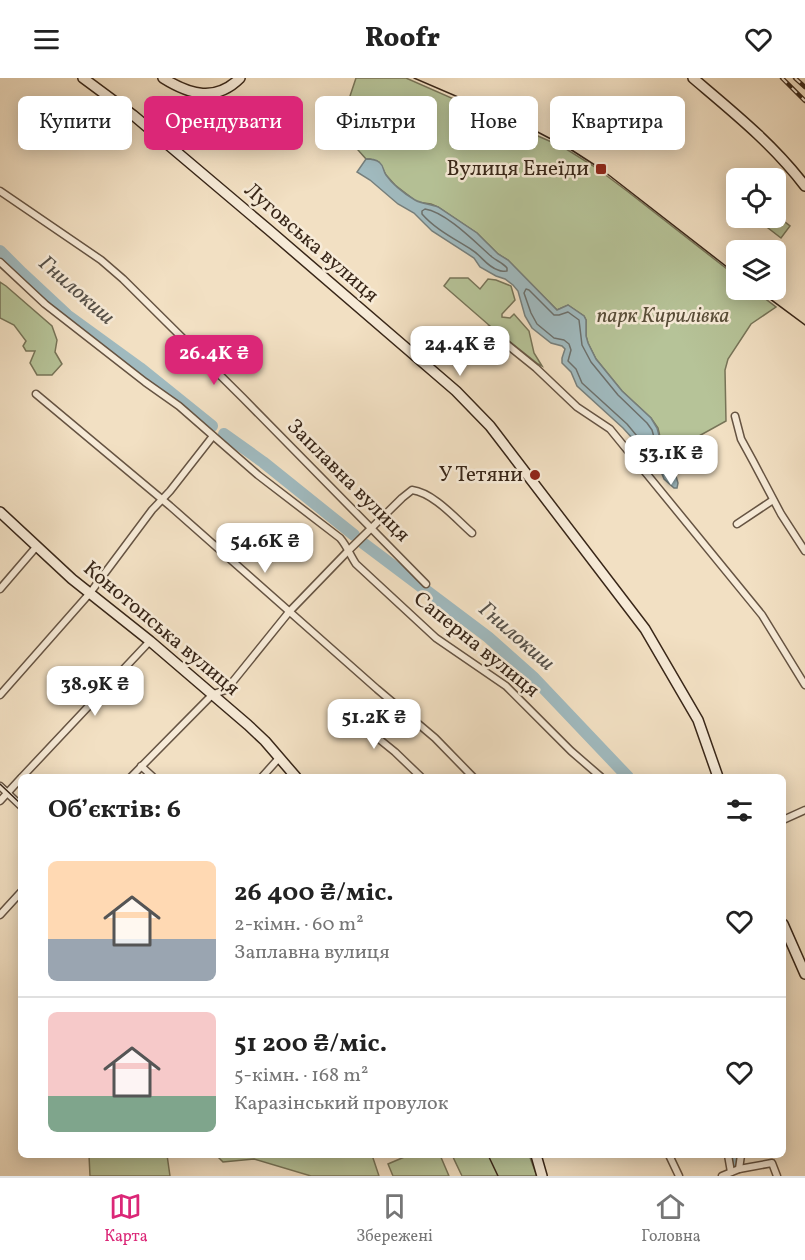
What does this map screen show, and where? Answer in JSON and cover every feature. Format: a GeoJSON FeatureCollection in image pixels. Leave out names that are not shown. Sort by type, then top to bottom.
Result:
{"type":"FeatureCollection","features":[{"type":"Feature","properties":{"kind":"street","name":"Луговська вулиця"},"geometry":{"type":"LineString","coordinates":[[83,78],[134,115],[278,238],[456,391],[490,426],[645,629],[698,720],[717,774]]}},
{"type":"Feature","properties":{"kind":"street"},"geometry":{"type":"LineString","coordinates":[[163,78],[186,90],[202,94],[226,89],[240,78]]}},
{"type":"Feature","properties":{"kind":"street"},"geometry":{"type":"LineString","coordinates":[[693,78],[773,148],[805,186]]}},
{"type":"Feature","properties":{"kind":"street","name":"Заплавна вулиця"},"geometry":{"type":"LineString","coordinates":[[0,191],[102,260],[123,279],[426,584]]}},
{"type":"Feature","properties":{"kind":"street","name":"Саперна вулиця"},"geometry":{"type":"LineString","coordinates":[[0,262],[45,304],[179,406],[258,475],[340,538],[356,564],[436,638],[506,686],[571,751],[598,774]]}},
{"type":"Feature","properties":{"kind":"street"},"geometry":{"type":"LineString","coordinates":[[489,330],[537,368],[577,407],[610,429],[762,615],[805,685]]}},
{"type":"Feature","properties":{"kind":"street"},"geometry":{"type":"LineString","coordinates":[[36,394],[212,543],[435,738],[470,774]]}},
{"type":"Feature","properties":{"kind":"street"},"geometry":{"type":"LineString","coordinates":[[735,416],[741,439],[773,500],[805,551]]}},
{"type":"Feature","properties":{"kind":"street"},"geometry":{"type":"LineString","coordinates":[[0,695],[90,593],[152,510],[170,491],[213,436]]}},
{"type":"Feature","properties":{"kind":"street"},"geometry":{"type":"LineString","coordinates":[[134,774],[213,694],[226,690],[289,612],[412,490],[426,495],[445,508],[472,533]]}},
{"type":"Feature","properties":{"kind":"street"},"geometry":{"type":"LineString","coordinates":[[737,524],[773,500]]}},
{"type":"Feature","properties":{"kind":"street","name":"Конотопська вулиця"},"geometry":{"type":"LineString","coordinates":[[0,512],[72,579],[213,694],[265,741],[293,774]]}},
{"type":"Feature","properties":{"kind":"street"},"geometry":{"type":"LineString","coordinates":[[0,589],[37,546]]}},
{"type":"Feature","properties":{"kind":"street"},"geometry":{"type":"LineString","coordinates":[[26,774],[150,641]]}},
{"type":"Feature","properties":{"kind":"street"},"geometry":{"type":"LineString","coordinates":[[342,709],[395,752],[418,774]]}},
{"type":"Feature","properties":{"kind":"street"},"geometry":{"type":"LineString","coordinates":[[265,774],[279,758]]}},
{"type":"Feature","properties":{"kind":"street"},"geometry":{"type":"LineString","coordinates":[[141,766],[150,774]]}},
{"type":"Feature","properties":{"kind":"street"},"geometry":{"type":"LineString","coordinates":[[0,801],[18,782]]}},
{"type":"Feature","properties":{"kind":"street"},"geometry":{"type":"LineString","coordinates":[[0,786],[18,803]]}},
{"type":"Feature","properties":{"kind":"street"},"geometry":{"type":"LineString","coordinates":[[786,819],[805,810]]}},
{"type":"Feature","properties":{"kind":"street"},"geometry":{"type":"LineString","coordinates":[[0,915],[18,895]]}},
{"type":"Feature","properties":{"kind":"street"},"geometry":{"type":"LineString","coordinates":[[786,931],[805,974]]}},
{"type":"Feature","properties":{"kind":"street"},"geometry":{"type":"LineString","coordinates":[[537,1158],[542,1176]]}},
{"type":"Feature","properties":{"kind":"street"},"geometry":{"type":"LineString","coordinates":[[670,1158],[679,1176]]}},
{"type":"Feature","properties":{"kind":"street"},"geometry":{"type":"LineString","coordinates":[[729,1158],[731,1172]]}},
{"type":"Feature","properties":{"kind":"street"},"geometry":{"type":"LineString","coordinates":[[739,1169],[741,1158]]}},
{"type":"Feature","properties":{"kind":"street"},"geometry":{"type":"LineString","coordinates":[[723,1176],[739,1169],[772,1163],[777,1176]]}},
{"type":"Feature","properties":{"kind":"green space","name":"парк Кирилівка"},"geometry":{"type":"Polygon","coordinates":[[[356,78],[406,78],[449,97],[449,150],[538,150],[538,136],[550,141],[550,150],[568,150],[595,167],[726,268],[726,300],[767,300],[776,307],[751,324],[728,359],[725,370],[726,421],[681,446],[662,446],[658,428],[651,418],[622,391],[596,359],[586,336],[584,316],[568,305],[557,310],[508,260],[498,254],[477,233],[438,207],[417,202],[395,185],[379,162],[366,159],[358,150],[437,150],[437,96],[350,96],[356,78]]]}},
{"type":"Feature","properties":{"kind":"green space"},"geometry":{"type":"Polygon","coordinates":[[[786,223],[790,226],[781,238],[768,228],[786,228],[786,223]]]}},
{"type":"Feature","properties":{"kind":"green space"},"geometry":{"type":"Polygon","coordinates":[[[450,278],[468,278],[480,289],[488,279],[511,286],[515,300],[502,314],[502,317],[510,318],[514,314],[529,331],[534,353],[542,366],[490,326],[444,286],[450,278]]]}},
{"type":"Feature","properties":{"kind":"green space"},"geometry":{"type":"Polygon","coordinates":[[[0,282],[52,326],[57,340],[55,352],[62,364],[52,375],[37,375],[30,363],[35,351],[26,351],[23,346],[26,341],[14,325],[0,318],[0,282]]]}},
{"type":"Feature","properties":{"kind":"green space"},"geometry":{"type":"Polygon","coordinates":[[[89,1158],[167,1158],[170,1176],[90,1176],[89,1158]]]}},
{"type":"Feature","properties":{"kind":"green space"},"geometry":{"type":"Polygon","coordinates":[[[219,1158],[373,1158],[379,1176],[311,1176],[254,1159],[223,1162],[219,1158]]]}},
{"type":"Feature","properties":{"kind":"green space"},"geometry":{"type":"Polygon","coordinates":[[[402,1158],[441,1158],[449,1176],[393,1176],[388,1164],[402,1158]]]}},
{"type":"Feature","properties":{"kind":"green space"},"geometry":{"type":"Polygon","coordinates":[[[453,1158],[530,1158],[537,1176],[462,1176],[453,1158]]]}},
{"type":"Feature","properties":{"kind":"water"},"geometry":{"type":"Polygon","coordinates":[[[366,159],[380,163],[389,179],[411,198],[438,207],[477,233],[498,254],[508,260],[557,310],[568,305],[584,316],[586,336],[596,359],[622,391],[651,418],[657,428],[662,446],[674,469],[677,488],[664,479],[623,428],[577,386],[571,372],[562,363],[565,349],[551,343],[532,328],[525,316],[518,291],[513,285],[480,267],[474,258],[432,231],[414,213],[398,204],[357,172],[366,159]]]}},
{"type":"Feature","properties":{"kind":"waterway","name":"Гнилокиш"},"geometry":{"type":"LineString","coordinates":[[0,251],[67,315],[140,368],[212,426]]}},
{"type":"Feature","properties":{"kind":"waterway","name":"Гнилокиш"},"geometry":{"type":"LineString","coordinates":[[224,434],[263,462],[354,535]]}},
{"type":"Feature","properties":{"kind":"waterway","name":"Гнилокиш"},"geometry":{"type":"LineString","coordinates":[[363,543],[488,637],[533,677],[625,774]]}},
{"type":"Feature","properties":{"kind":"waterway","name":"Гнилокиш"},"geometry":{"type":"LineString","coordinates":[[734,1162],[735,1158]]}},
{"type":"Feature","properties":{"kind":"tram line"},"geometry":{"type":"LineString","coordinates":[[414,78],[530,128],[570,149],[601,169],[726,266]]}},
{"type":"Feature","properties":{"kind":"tram line"},"geometry":{"type":"LineString","coordinates":[[771,300],[805,325]]}},
{"type":"Feature","properties":{"kind":"tram line"},"geometry":{"type":"LineString","coordinates":[[0,784],[18,801]]}},
{"type":"Feature","properties":{"kind":"tram line"},"geometry":{"type":"LineString","coordinates":[[489,1158],[498,1176]]}},
{"type":"Feature","properties":{"kind":"railway"},"geometry":{"type":"LineString","coordinates":[[782,78],[805,101]]}},
{"type":"Feature","properties":{"kind":"railway"},"geometry":{"type":"LineString","coordinates":[[795,78],[805,87]]}},
{"type":"Feature","properties":{"kind":"place","name":"Вулиця Енеїди"},"geometry":{"type":"Point","coordinates":[601,169]}},
{"type":"Feature","properties":{"kind":"place","name":"У Тетяни"},"geometry":{"type":"Point","coordinates":[535,475]}}]}
